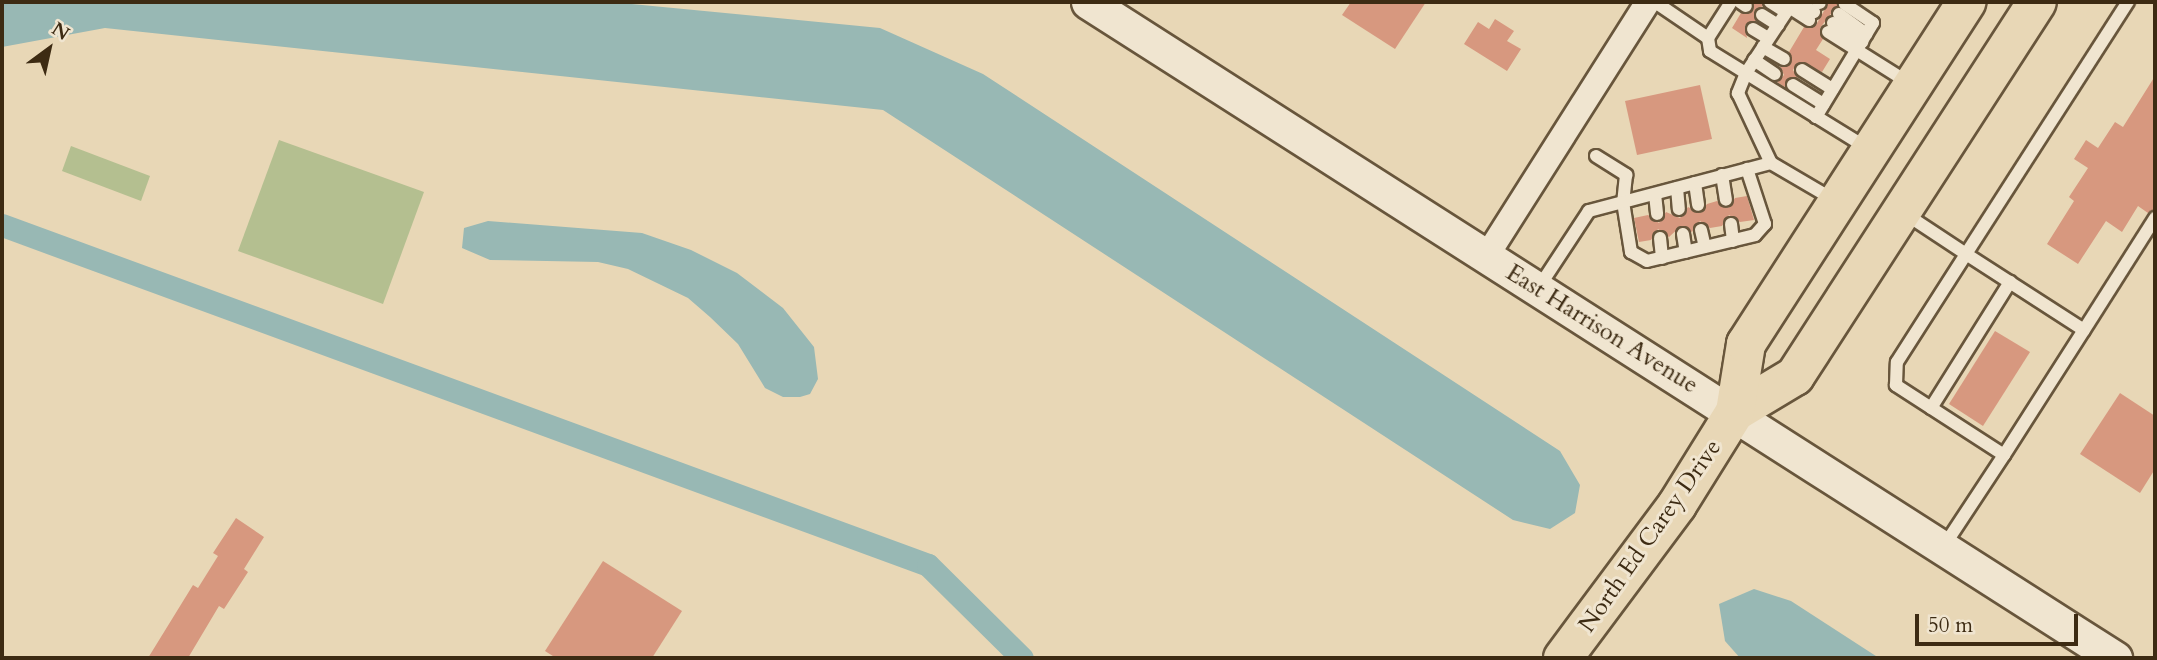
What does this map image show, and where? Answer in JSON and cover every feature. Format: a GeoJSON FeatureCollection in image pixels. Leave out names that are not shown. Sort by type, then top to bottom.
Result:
{"type":"FeatureCollection","features":[{"type":"Feature","properties":{"kind":"main road","name":"East Harrison Avenue"},"geometry":{"type":"LineString","coordinates":[[1088,2],[1486,257],[1735,412],[2115,658]]}},
{"type":"Feature","properties":{"kind":"main road"},"geometry":{"type":"LineString","coordinates":[[1735,412],[1746,344],[1966,2]]}},
{"type":"Feature","properties":{"kind":"main road"},"geometry":{"type":"LineString","coordinates":[[1735,412],[1795,376],[2037,2]]}},
{"type":"Feature","properties":{"kind":"main road","name":"North Ed Carey Drive"},"geometry":{"type":"LineString","coordinates":[[1563,658],[1677,505],[1735,412]]}},
{"type":"Feature","properties":{"kind":"street"},"geometry":{"type":"LineString","coordinates":[[1486,257],[1648,2]]}},
{"type":"Feature","properties":{"kind":"lane"},"geometry":{"type":"LineString","coordinates":[[1655,2],[1708,38]]}},
{"type":"Feature","properties":{"kind":"lane"},"geometry":{"type":"LineString","coordinates":[[1770,2],[1815,9]]}},
{"type":"Feature","properties":{"kind":"lane"},"geometry":{"type":"LineString","coordinates":[[2004,455],[1896,385],[1898,362],[2128,2]]}},
{"type":"Feature","properties":{"kind":"lane"},"geometry":{"type":"LineString","coordinates":[[1738,19],[1728,6],[1708,38],[1710,51],[1871,150]]}},
{"type":"Feature","properties":{"kind":"lane"},"geometry":{"type":"LineString","coordinates":[[1791,6],[1746,73],[1738,93],[1771,163],[1837,202]]}},
{"type":"Feature","properties":{"kind":"lane"},"geometry":{"type":"LineString","coordinates":[[1762,15],[1777,25]]}},
{"type":"Feature","properties":{"kind":"lane"},"geometry":{"type":"LineString","coordinates":[[1816,117],[1862,42],[1873,23],[1836,18],[1862,42],[1912,85]]}},
{"type":"Feature","properties":{"kind":"lane"},"geometry":{"type":"LineString","coordinates":[[1753,29],[1784,59]]}},
{"type":"Feature","properties":{"kind":"lane"},"geometry":{"type":"LineString","coordinates":[[1754,60],[1775,74]]}},
{"type":"Feature","properties":{"kind":"lane"},"geometry":{"type":"LineString","coordinates":[[1802,70],[1833,89]]}},
{"type":"Feature","properties":{"kind":"lane"},"geometry":{"type":"LineString","coordinates":[[1793,85],[1824,104]]}},
{"type":"Feature","properties":{"kind":"lane"},"geometry":{"type":"LineString","coordinates":[[1596,156],[1626,175],[1623,202],[1632,252],[1647,261],[1755,236],[1765,224],[1748,169]]}},
{"type":"Feature","properties":{"kind":"lane"},"geometry":{"type":"LineString","coordinates":[[1537,289],[1589,211],[1771,163]]}},
{"type":"Feature","properties":{"kind":"lane"},"geometry":{"type":"LineString","coordinates":[[1722,175],[1726,200]]}},
{"type":"Feature","properties":{"kind":"lane"},"geometry":{"type":"LineString","coordinates":[[1695,183],[1698,205]]}},
{"type":"Feature","properties":{"kind":"lane"},"geometry":{"type":"LineString","coordinates":[[1677,188],[1679,209]]}},
{"type":"Feature","properties":{"kind":"lane"},"geometry":{"type":"LineString","coordinates":[[1655,194],[1657,214]]}},
{"type":"Feature","properties":{"kind":"lane"},"geometry":{"type":"LineString","coordinates":[[1901,211],[2084,330]]}},
{"type":"Feature","properties":{"kind":"lane"},"geometry":{"type":"LineString","coordinates":[[1943,548],[2155,219]]}},
{"type":"Feature","properties":{"kind":"lane"},"geometry":{"type":"LineString","coordinates":[[1731,224],[1733,241]]}},
{"type":"Feature","properties":{"kind":"lane"},"geometry":{"type":"LineString","coordinates":[[1701,230],[1705,247]]}},
{"type":"Feature","properties":{"kind":"lane"},"geometry":{"type":"LineString","coordinates":[[1682,234],[1686,252]]}},
{"type":"Feature","properties":{"kind":"lane"},"geometry":{"type":"LineString","coordinates":[[1660,238],[1662,258]]}},
{"type":"Feature","properties":{"kind":"lane"},"geometry":{"type":"LineString","coordinates":[[1931,408],[2010,282]]}},
{"type":"Feature","properties":{"kind":"green space"},"geometry":{"type":"Polygon","coordinates":[[[279,140],[424,192],[383,304],[238,251],[279,140]]]}},
{"type":"Feature","properties":{"kind":"green space"},"geometry":{"type":"Polygon","coordinates":[[[71,146],[150,176],[141,201],[62,171],[71,146]]]}},
{"type":"Feature","properties":{"kind":"water"},"geometry":{"type":"Polygon","coordinates":[[[2,2],[611,2],[880,28],[983,74],[1560,451],[1580,485],[1575,513],[1550,529],[1513,520],[883,110],[105,28],[2,47],[2,2]]]}},
{"type":"Feature","properties":{"kind":"water"},"geometry":{"type":"Polygon","coordinates":[[[488,221],[642,233],[691,250],[737,273],[783,308],[814,347],[818,379],[810,394],[800,397],[783,397],[765,388],[738,344],[710,317],[688,298],[628,269],[598,262],[490,260],[462,248],[464,228],[488,221]]]}},
{"type":"Feature","properties":{"kind":"water"},"geometry":{"type":"Polygon","coordinates":[[[1754,589],[1791,601],[1879,658],[1740,658],[1725,641],[1719,604],[1754,589]]]}},
{"type":"Feature","properties":{"kind":"building"},"geometry":{"type":"Polygon","coordinates":[[[1351,2],[1426,2],[1395,49],[1342,15],[1351,2]]]}},
{"type":"Feature","properties":{"kind":"building"},"geometry":{"type":"Polygon","coordinates":[[[1754,2],[1761,2],[1763,6],[1754,11],[1756,21],[1745,25],[1747,38],[1732,28],[1741,13],[1753,11],[1754,2]]]}},
{"type":"Feature","properties":{"kind":"building"},"geometry":{"type":"Polygon","coordinates":[[[1829,2],[1837,2],[1837,6],[1820,28],[1823,39],[1816,50],[1830,59],[1822,72],[1797,63],[1793,70],[1798,78],[1788,78],[1785,87],[1777,82],[1784,75],[1780,67],[1791,64],[1789,52],[1804,27],[1816,25],[1829,2]]]}},
{"type":"Feature","properties":{"kind":"building"},"geometry":{"type":"Polygon","coordinates":[[[1495,19],[1514,31],[1507,41],[1521,49],[1507,71],[1464,44],[1478,22],[1489,29],[1495,19]]]}},
{"type":"Feature","properties":{"kind":"building"},"geometry":{"type":"Polygon","coordinates":[[[2155,76],[2155,209],[2148,213],[2138,206],[2122,232],[2106,221],[2078,264],[2047,244],[2074,201],[2069,197],[2088,168],[2074,159],[2086,140],[2098,148],[2115,122],[2123,127],[2155,76]]]}},
{"type":"Feature","properties":{"kind":"building"},"geometry":{"type":"Polygon","coordinates":[[[1700,85],[1712,139],[1637,155],[1625,101],[1700,85]]]}},
{"type":"Feature","properties":{"kind":"building"},"geometry":{"type":"Polygon","coordinates":[[[1747,196],[1754,220],[1740,222],[1729,215],[1722,226],[1710,228],[1700,221],[1692,232],[1681,226],[1669,237],[1658,229],[1651,240],[1639,242],[1634,218],[1648,215],[1659,223],[1666,212],[1680,218],[1688,207],[1700,213],[1707,204],[1717,201],[1728,208],[1735,198],[1747,196]]]}},
{"type":"Feature","properties":{"kind":"building"},"geometry":{"type":"Polygon","coordinates":[[[1995,331],[2030,352],[1983,426],[1949,404],[1995,331]]]}},
{"type":"Feature","properties":{"kind":"building"},"geometry":{"type":"Polygon","coordinates":[[[2120,393],[2155,416],[2155,469],[2140,493],[2080,454],[2120,393]]]}},
{"type":"Feature","properties":{"kind":"building"},"geometry":{"type":"Polygon","coordinates":[[[236,518],[264,537],[244,569],[248,572],[224,609],[219,606],[188,658],[148,658],[193,585],[198,588],[218,556],[213,553],[236,518]]]}},
{"type":"Feature","properties":{"kind":"building"},"geometry":{"type":"Polygon","coordinates":[[[603,561],[682,611],[652,658],[556,658],[545,651],[603,561]]]}},
{"type":"Feature","properties":{"kind":"waterway"},"geometry":{"type":"LineString","coordinates":[[2,225],[928,565],[1022,658]]}}]}
